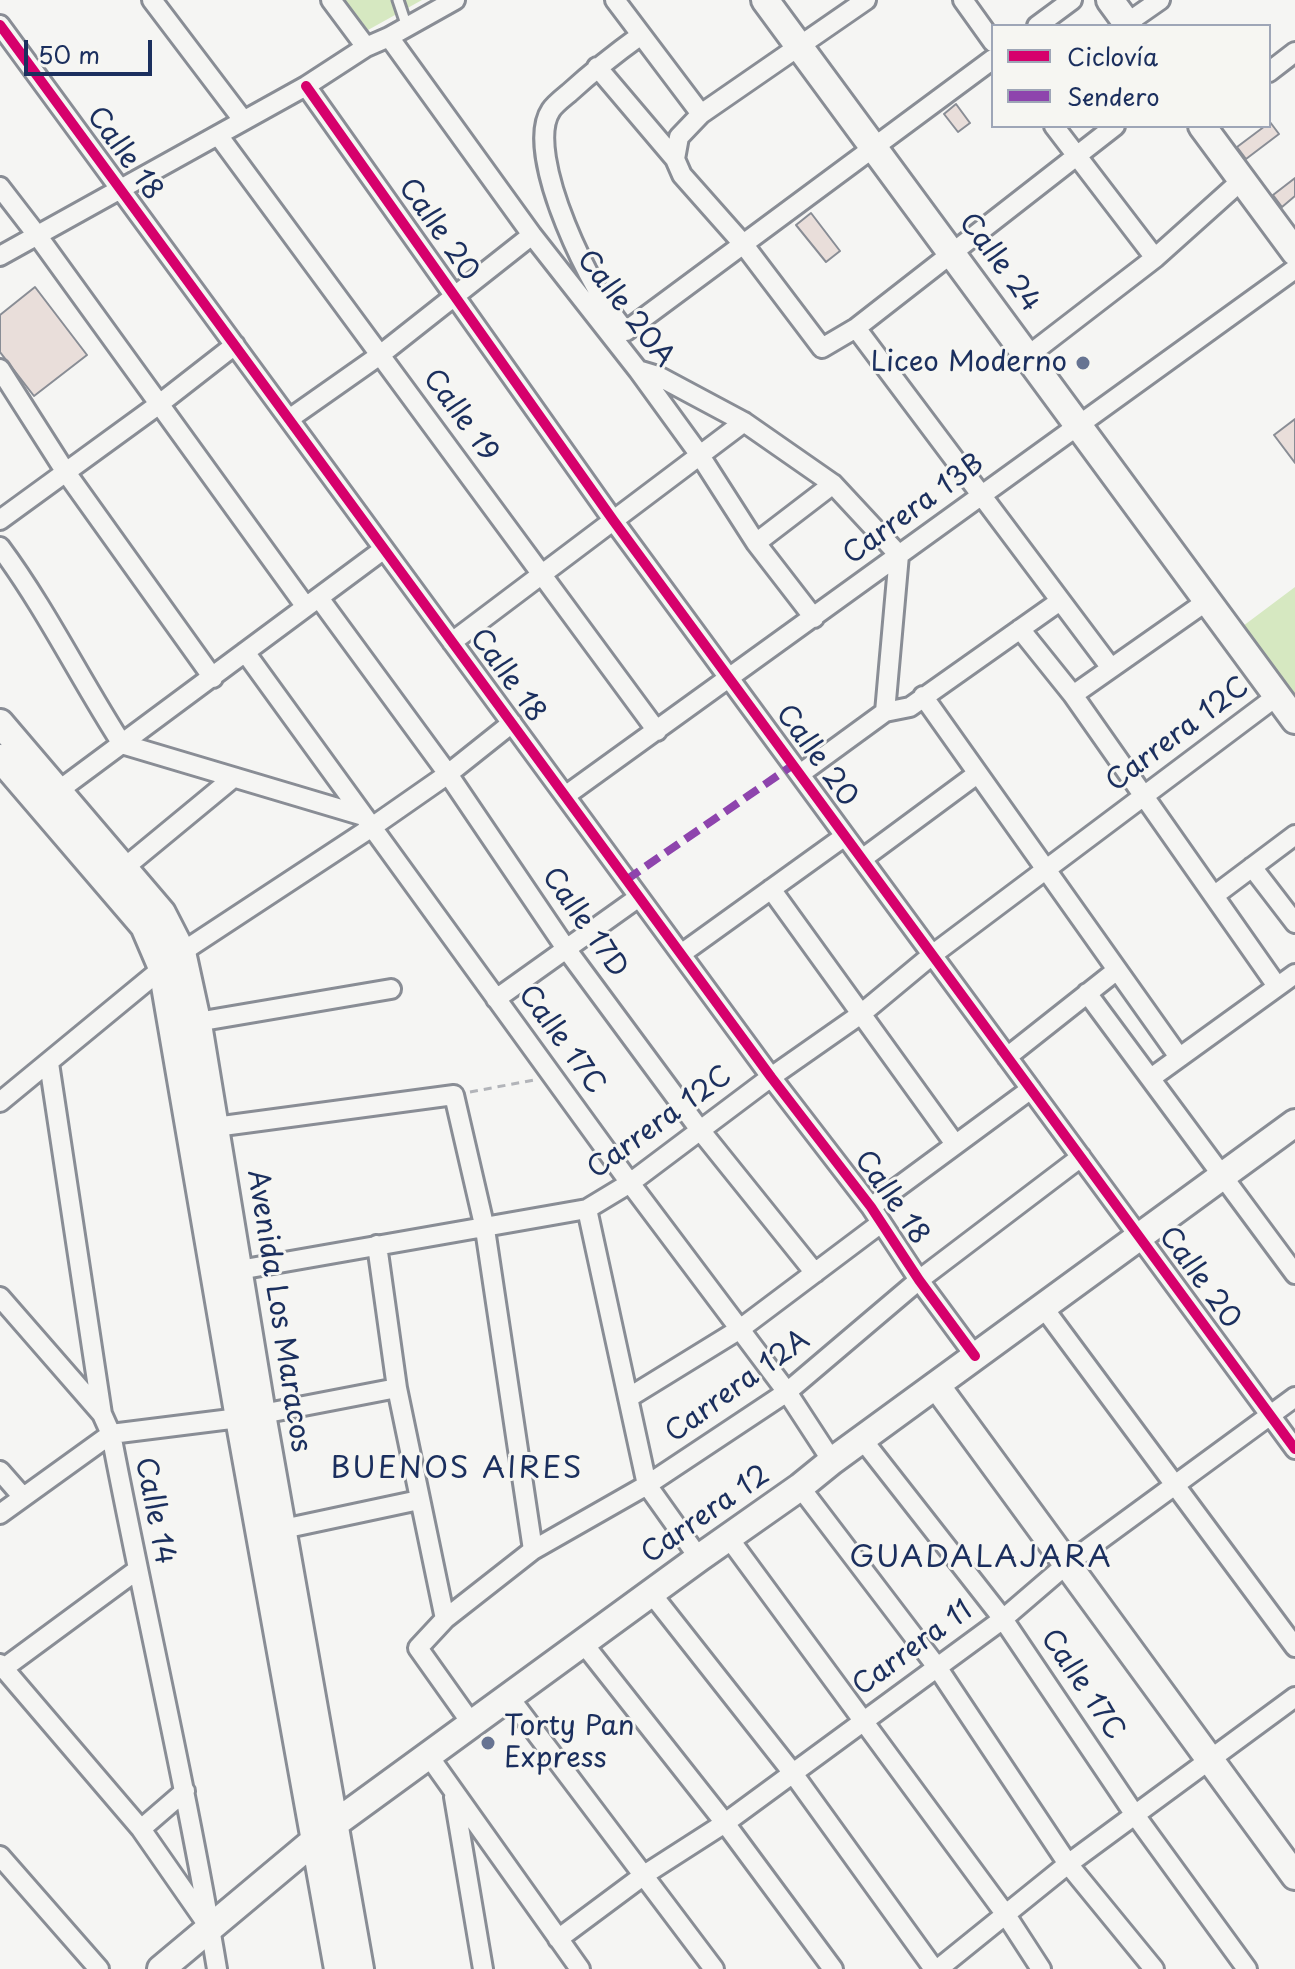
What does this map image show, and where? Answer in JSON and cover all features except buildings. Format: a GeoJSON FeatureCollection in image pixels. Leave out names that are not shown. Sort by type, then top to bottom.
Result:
{"type":"FeatureCollection","features":[{"type":"Feature","properties":{"kind":"street"},"geometry":{"type":"LineString","coordinates":[[152,0],[243,120]]}},
{"type":"Feature","properties":{"kind":"street"},"geometry":{"type":"LineString","coordinates":[[331,0],[366,47]]}},
{"type":"Feature","properties":{"kind":"street"},"geometry":{"type":"LineString","coordinates":[[0,256],[306,86],[366,47],[455,0]]}},
{"type":"Feature","properties":{"kind":"street"},"geometry":{"type":"LineString","coordinates":[[615,0],[701,114]]}},
{"type":"Feature","properties":{"kind":"street","name":"Calle 24"},"geometry":{"type":"LineString","coordinates":[[765,0],[1295,720]]}},
{"type":"Feature","properties":{"kind":"street"},"geometry":{"type":"LineString","coordinates":[[675,159],[679,137],[701,114],[866,0]]}},
{"type":"Feature","properties":{"kind":"street"},"geometry":{"type":"LineString","coordinates":[[963,0],[991,39]]}},
{"type":"Feature","properties":{"kind":"street"},"geometry":{"type":"LineString","coordinates":[[1040,24],[1072,0]]}},
{"type":"Feature","properties":{"kind":"street"},"geometry":{"type":"LineString","coordinates":[[1110,0],[1128,24],[1160,0]]}},
{"type":"Feature","properties":{"kind":"street","name":"Calle 18"},"geometry":{"type":"LineString","coordinates":[[0,25],[771,1077],[876,1215],[975,1356]]}},
{"type":"Feature","properties":{"kind":"street"},"geometry":{"type":"LineString","coordinates":[[641,35],[597,67],[551,110],[545,127],[546,148],[560,210],[588,274],[626,331],[632,363],[744,422],[833,484],[899,555],[885,712]]}},
{"type":"Feature","properties":{"kind":"street","name":"Calle 20A"},"geometry":{"type":"LineString","coordinates":[[389,37],[532,235],[699,454],[756,543],[814,618]]}},
{"type":"Feature","properties":{"kind":"street"},"geometry":{"type":"LineString","coordinates":[[1271,70],[1295,52]]}},
{"type":"Feature","properties":{"kind":"street"},"geometry":{"type":"LineString","coordinates":[[626,331],[991,60]]}},
{"type":"Feature","properties":{"kind":"street"},"geometry":{"type":"LineString","coordinates":[[597,67],[675,159],[682,175],[744,245],[822,348],[856,328],[1112,128]]}},
{"type":"Feature","properties":{"kind":"street","name":"Calle 20"},"geometry":{"type":"LineString","coordinates":[[306,86],[613,520],[1295,1449]]}},
{"type":"Feature","properties":{"kind":"street"},"geometry":{"type":"LineString","coordinates":[[1055,128],[1155,258]]}},
{"type":"Feature","properties":{"kind":"street"},"geometry":{"type":"LineString","coordinates":[[1203,128],[1295,252]]}},
{"type":"Feature","properties":{"kind":"street","name":"Calle 19"},"geometry":{"type":"LineString","coordinates":[[218,135],[657,731]]}},
{"type":"Feature","properties":{"kind":"street"},"geometry":{"type":"LineString","coordinates":[[1029,355],[1155,258],[1242,180]]}},
{"type":"Feature","properties":{"kind":"street","name":"Calle 17D"},"geometry":{"type":"LineString","coordinates":[[0,187],[158,405],[448,774],[567,950],[700,1130],[815,1273]]}},
{"type":"Feature","properties":{"kind":"street"},"geometry":{"type":"LineString","coordinates":[[289,419],[380,355],[532,235]]}},
{"type":"Feature","properties":{"kind":"street","name":"Carrera 13B"},"geometry":{"type":"LineString","coordinates":[[565,796],[1295,269]]}},
{"type":"Feature","properties":{"kind":"street"},"geometry":{"type":"LineString","coordinates":[[856,328],[1111,668]]}},
{"type":"Feature","properties":{"kind":"street"},"geometry":{"type":"LineString","coordinates":[[0,520],[235,345]]}},
{"type":"Feature","properties":{"kind":"street"},"geometry":{"type":"LineString","coordinates":[[0,369],[65,471],[213,678]]}},
{"type":"Feature","properties":{"kind":"street"},"geometry":{"type":"LineString","coordinates":[[452,642],[744,422]]}},
{"type":"Feature","properties":{"kind":"street"},"geometry":{"type":"LineString","coordinates":[[756,543],[833,484]]}},
{"type":"Feature","properties":{"kind":"street"},"geometry":{"type":"LineString","coordinates":[[0,547],[36,599],[122,744],[368,821]]}},
{"type":"Feature","properties":{"kind":"street"},"geometry":{"type":"LineString","coordinates":[[58,791],[384,549]]}},
{"type":"Feature","properties":{"kind":"street"},"geometry":{"type":"LineString","coordinates":[[800,774],[885,712],[910,707],[1060,601]]}},
{"type":"Feature","properties":{"kind":"street"},"geometry":{"type":"LineString","coordinates":[[1073,695],[1207,601]]}},
{"type":"Feature","properties":{"kind":"street"},"geometry":{"type":"LineString","coordinates":[[1020,629],[1073,695],[1277,986]]}},
{"type":"Feature","properties":{"kind":"street","name":"Calle 17C"},"geometry":{"type":"LineString","coordinates":[[245,652],[630,1183],[787,1392],[832,1461]]}},
{"type":"Feature","properties":{"kind":"street"},"geometry":{"type":"LineString","coordinates":[[923,696],[1179,1057]]}},
{"type":"Feature","properties":{"kind":"street","name":"Carrera 12C"},"geometry":{"type":"LineString","coordinates":[[239,1270],[587,1209],[630,1183],[861,1014],[932,955],[1277,696]]}},
{"type":"Feature","properties":{"kind":"street","name":"Avenida Los Maracos"},"geometry":{"type":"LineString","coordinates":[[0,723],[162,913],[324,1832],[360,1969]]}},
{"type":"Feature","properties":{"kind":"street"},"geometry":{"type":"LineString","coordinates":[[0,1102],[172,960],[368,821],[448,774],[512,723]]}},
{"type":"Feature","properties":{"kind":"street","name":"Avenida Los Maracos"},"geometry":{"type":"LineString","coordinates":[[0,758],[172,960],[197,1022],[239,1270],[250,1416],[283,1529],[324,1832],[338,1969]]}},
{"type":"Feature","properties":{"kind":"street"},"geometry":{"type":"LineString","coordinates":[[862,859],[977,774]]}},
{"type":"Feature","properties":{"kind":"street"},"geometry":{"type":"LineString","coordinates":[[124,868],[233,778]]}},
{"type":"Feature","properties":{"kind":"street"},"geometry":{"type":"LineString","coordinates":[[1215,895],[1295,835]]}},
{"type":"Feature","properties":{"kind":"street"},"geometry":{"type":"LineString","coordinates":[[681,954],[845,836]]}},
{"type":"Feature","properties":{"kind":"street"},"geometry":{"type":"LineString","coordinates":[[1252,867],[1295,923]]}},
{"type":"Feature","properties":{"kind":"street"},"geometry":{"type":"LineString","coordinates":[[771,889],[955,1144]]}},
{"type":"Feature","properties":{"kind":"street"},"geometry":{"type":"LineString","coordinates":[[496,999],[639,897]]}},
{"type":"Feature","properties":{"kind":"street"},"geometry":{"type":"LineString","coordinates":[[1007,1057],[1117,970]]}},
{"type":"Feature","properties":{"kind":"street"},"geometry":{"type":"LineString","coordinates":[[1151,1078],[1295,974]]}},
{"type":"Feature","properties":{"kind":"street"},"geometry":{"type":"LineString","coordinates":[[197,1022],[391,989]]}},
{"type":"Feature","properties":{"kind":"street"},"geometry":{"type":"LineString","coordinates":[[1087,993],[1293,1268]]}},
{"type":"Feature","properties":{"kind":"street","name":"Calle 14"},"geometry":{"type":"LineString","coordinates":[[49,1063],[102,1414],[111,1434],[185,1791],[217,1969]]}},
{"type":"Feature","properties":{"kind":"street"},"geometry":{"type":"LineString","coordinates":[[628,1398],[740,1329],[815,1273],[955,1144],[1031,1089]]}},
{"type":"Feature","properties":{"kind":"street"},"geometry":{"type":"LineString","coordinates":[[215,1127],[454,1095],[485,1229],[533,1550]]}},
{"type":"Feature","properties":{"kind":"street","name":"Carrera 12"},"geometry":{"type":"LineString","coordinates":[[161,1969],[324,1832],[1295,1123]]}},
{"type":"Feature","properties":{"kind":"street","name":"Carrera 12A"},"geometry":{"type":"LineString","coordinates":[[472,1724],[418,1648],[445,1619],[533,1550],[647,1485],[787,1392],[919,1280],[1081,1157]]}},
{"type":"Feature","properties":{"kind":"street"},"geometry":{"type":"LineString","coordinates":[[587,1209],[647,1485],[699,1558]]}},
{"type":"Feature","properties":{"kind":"street"},"geometry":{"type":"LineString","coordinates":[[377,1245],[397,1388],[445,1619]]}},
{"type":"Feature","properties":{"kind":"street"},"geometry":{"type":"LineString","coordinates":[[0,1297],[102,1414]]}},
{"type":"Feature","properties":{"kind":"street"},"geometry":{"type":"LineString","coordinates":[[1043,1307],[1295,1647]]}},
{"type":"Feature","properties":{"kind":"street"},"geometry":{"type":"LineString","coordinates":[[936,1385],[1295,1876]]}},
{"type":"Feature","properties":{"kind":"street"},"geometry":{"type":"LineString","coordinates":[[0,1514],[111,1434],[250,1416],[397,1388]]}},
{"type":"Feature","properties":{"kind":"street","name":"Carrera 11"},"geometry":{"type":"LineString","coordinates":[[558,1939],[644,1875],[725,1823],[1003,1619],[1067,1564],[1295,1397]]}},
{"type":"Feature","properties":{"kind":"street","name":"Calle 17C"},"geometry":{"type":"LineString","coordinates":[[862,1439],[1003,1619],[1135,1815],[1247,1969]]}},
{"type":"Feature","properties":{"kind":"street"},"geometry":{"type":"LineString","coordinates":[[0,1471],[22,1496]]}},
{"type":"Feature","properties":{"kind":"street"},"geometry":{"type":"LineString","coordinates":[[800,1487],[937,1667],[1068,1864],[1154,1969]]}},
{"type":"Feature","properties":{"kind":"street"},"geometry":{"type":"LineString","coordinates":[[283,1529],[419,1500]]}},
{"type":"Feature","properties":{"kind":"street"},"geometry":{"type":"LineString","coordinates":[[728,1537],[1006,1915],[1041,1969]]}},
{"type":"Feature","properties":{"kind":"street"},"geometry":{"type":"LineString","coordinates":[[137,1570],[2,1666],[141,1829],[210,1928]]}},
{"type":"Feature","properties":{"kind":"street"},"geometry":{"type":"LineString","coordinates":[[651,1593],[792,1772],[936,1969],[1068,1864],[1295,1697]]}},
{"type":"Feature","properties":{"kind":"street"},"geometry":{"type":"LineString","coordinates":[[583,1643],[725,1823],[833,1969]]}},
{"type":"Feature","properties":{"kind":"street"},"geometry":{"type":"LineString","coordinates":[[509,1697],[714,1969]]}},
{"type":"Feature","properties":{"kind":"street"},"geometry":{"type":"LineString","coordinates":[[428,1755],[580,1969]]}},
{"type":"Feature","properties":{"kind":"street"},"geometry":{"type":"LineString","coordinates":[[452,1790],[483,1969]]}},
{"type":"Feature","properties":{"kind":"street"},"geometry":{"type":"LineString","coordinates":[[141,1829],[185,1791]]}},
{"type":"Feature","properties":{"kind":"street"},"geometry":{"type":"LineString","coordinates":[[0,1856],[99,1969]]}},
{"type":"Feature","properties":{"kind":"lane"},"geometry":{"type":"LineString","coordinates":[[398,0],[407,27]]}},
{"type":"Feature","properties":{"kind":"path"},"geometry":{"type":"LineString","coordinates":[[454,1095],[553,1077]]}},
{"type":"Feature","properties":{"kind":"green space"},"geometry":{"type":"Polygon","coordinates":[[[345,0],[422,0],[368,30],[345,0]]]}},
{"type":"Feature","properties":{"kind":"green space"},"geometry":{"type":"Polygon","coordinates":[[[1295,587],[1295,696],[1243,626],[1295,587]]]}},
{"type":"Feature","properties":{"kind":"marked path"},"geometry":{"type":"LineString","coordinates":[[626,880],[793,765]]}},
{"type":"Feature","properties":{"kind":"cycle path"},"geometry":{"type":"LineString","coordinates":[[0,25],[771,1077],[871,1207],[919,1280],[975,1356]]}},
{"type":"Feature","properties":{"kind":"cycle path"},"geometry":{"type":"LineString","coordinates":[[306,86],[613,520],[1295,1449]]}},
{"type":"Feature","properties":{"kind":"place","name":"Liceo Moderno"},"geometry":{"type":"Point","coordinates":[1083,363]}},
{"type":"Feature","properties":{"kind":"place","name":"Torty Pan Express"},"geometry":{"type":"Point","coordinates":[488,1743]}},
{"type":"Feature","properties":{"kind":"district","name":"BUENOS AIRES"},"geometry":{"type":"Point","coordinates":[457,1470]}},
{"type":"Feature","properties":{"kind":"district","name":"GUADALAJARA"},"geometry":{"type":"Point","coordinates":[981,1559]}}]}
